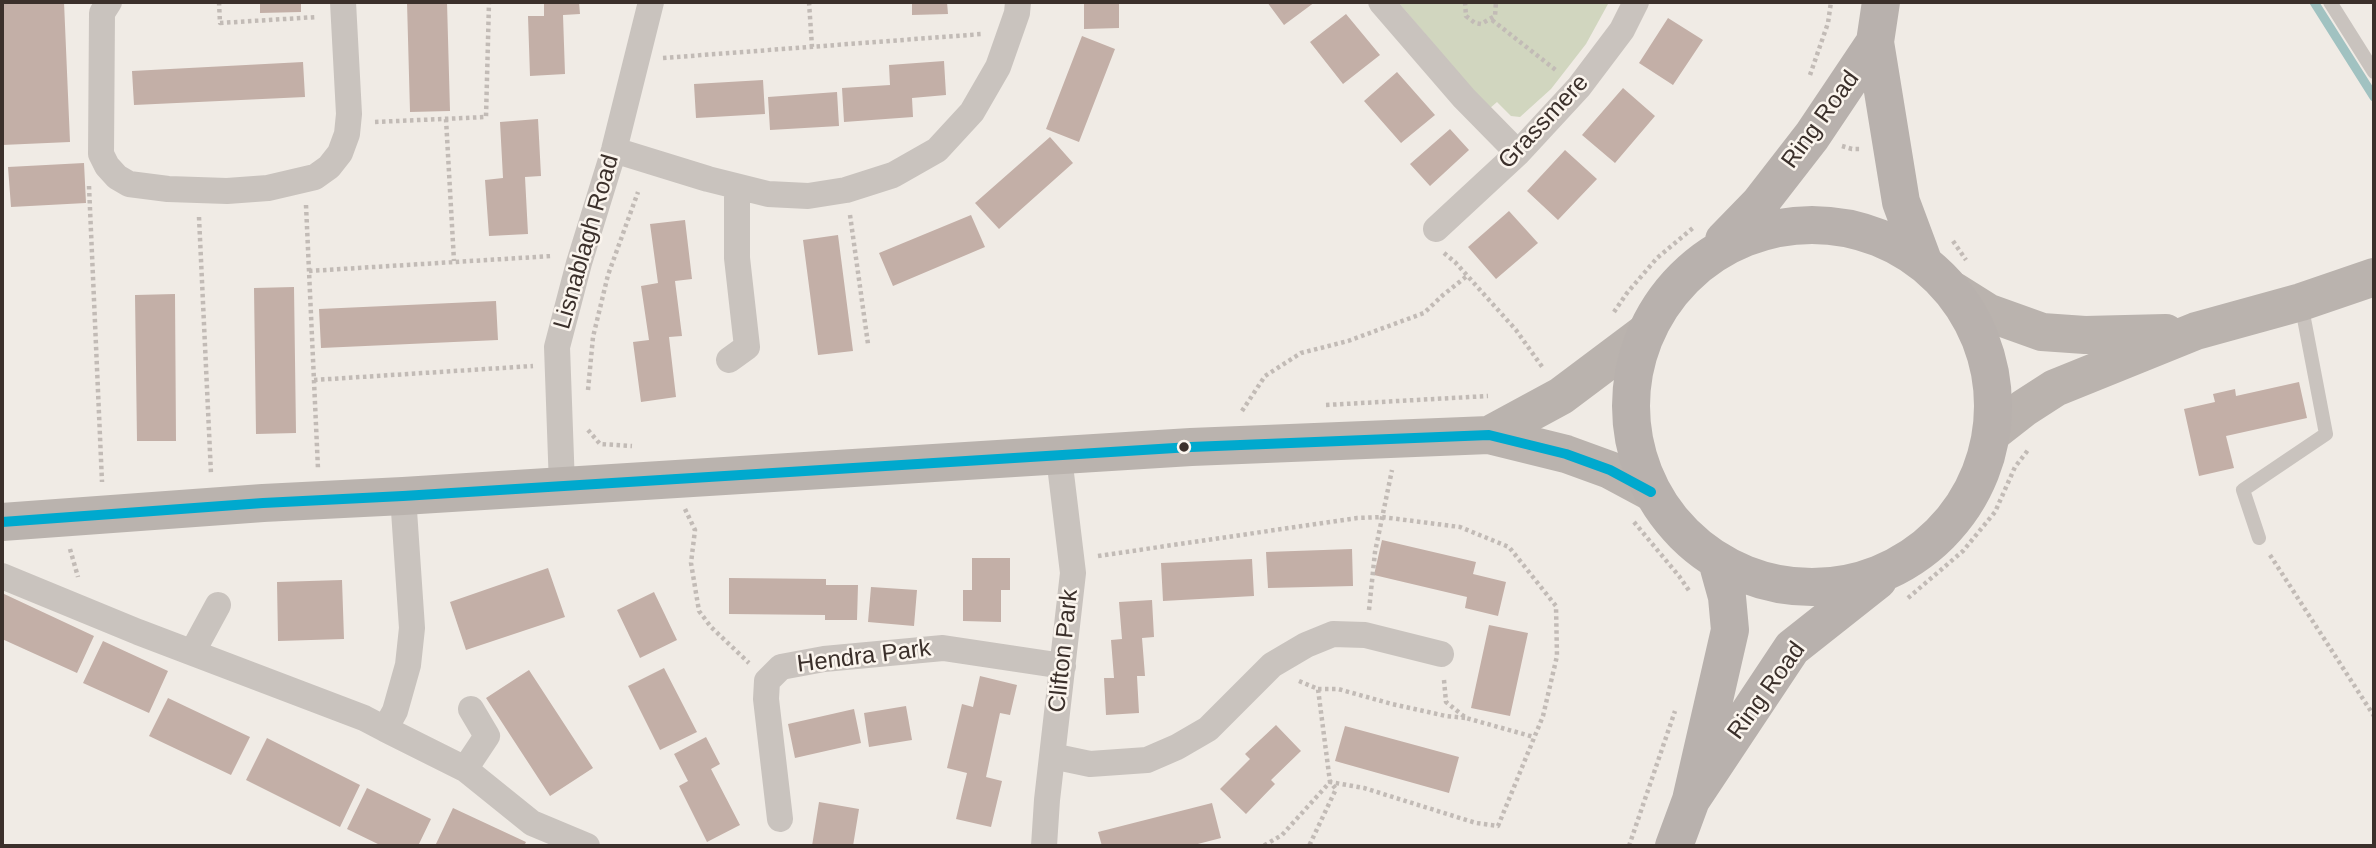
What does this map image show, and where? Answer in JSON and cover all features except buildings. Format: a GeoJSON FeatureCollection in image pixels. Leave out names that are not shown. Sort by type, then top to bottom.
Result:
{"type":"FeatureCollection","features":[{"type":"Feature","properties":{"kind":"main road","name":"Ring Road"},"geometry":{"type":"LineString","coordinates":[[1881,2],[1875,42],[1900,202],[1923,261]]}},
{"type":"Feature","properties":{"kind":"main road","name":"Ring Road"},"geometry":{"type":"LineString","coordinates":[[1702,240],[1760,203],[1812,136],[1875,42]]}},
{"type":"Feature","properties":{"kind":"main road"},"geometry":{"type":"LineString","coordinates":[[1489,435],[1561,396],[1592,375],[1629,323],[1670,291],[1702,240],[1768,229],[1829,224],[1869,233],[1963,280],[1989,313],[2042,332],[2136,335],[2196,331]]}},
{"type":"Feature","properties":{"kind":"main road"},"geometry":{"type":"LineString","coordinates":[[1992,433],[2055,388],[2196,331],[2301,302],[2374,277]]}},
{"type":"Feature","properties":{"kind":"main road"},"geometry":{"type":"LineString","coordinates":[[2,522],[212,506],[1191,447],[1489,435],[1566,454],[1610,470],[1640,504],[1717,561],[1764,582],[1827,587],[1899,584],[1972,493],[1992,433],[1990,368],[1963,280]]}},
{"type":"Feature","properties":{"kind":"main road"},"geometry":{"type":"LineString","coordinates":[[1629,323],[1633,372],[1631,430],[1640,504]]}},
{"type":"Feature","properties":{"kind":"main road","name":"Ring Road"},"geometry":{"type":"LineString","coordinates":[[1674,846],[1691,800],[1730,630],[1727,597],[1717,561]]}},
{"type":"Feature","properties":{"kind":"main road","name":"Ring Road"},"geometry":{"type":"LineString","coordinates":[[1691,800],[1792,648],[1899,584]]}},
{"type":"Feature","properties":{"kind":"street"},"geometry":{"type":"LineString","coordinates":[[109,2],[102,13],[101,154],[117,177],[129,184],[198,190],[268,188],[316,177],[329,167],[340,153],[348,124],[344,9]]}},
{"type":"Feature","properties":{"kind":"street","name":"Lisnablagh Road"},"geometry":{"type":"LineString","coordinates":[[562,486],[557,347],[614,150],[651,2]]}},
{"type":"Feature","properties":{"kind":"street"},"geometry":{"type":"LineString","coordinates":[[614,150],[768,194],[808,196],[846,190],[893,175],[937,150],[972,112],[998,67],[1018,2]]}},
{"type":"Feature","properties":{"kind":"street"},"geometry":{"type":"LineString","coordinates":[[1381,2],[1464,99],[1518,153]]}},
{"type":"Feature","properties":{"kind":"street","name":"Grassmere"},"geometry":{"type":"LineString","coordinates":[[1436,229],[1518,153],[1579,87],[1622,30],[1636,2]]}},
{"type":"Feature","properties":{"kind":"street"},"geometry":{"type":"LineString","coordinates":[[729,360],[747,347],[737,258],[737,187]]}},
{"type":"Feature","properties":{"kind":"street","name":"Clifton Park"},"geometry":{"type":"LineString","coordinates":[[1044,846],[1073,573],[1059,457]]}},
{"type":"Feature","properties":{"kind":"street"},"geometry":{"type":"LineString","coordinates":[[385,729],[395,711],[408,665],[412,628],[403,496]]}},
{"type":"Feature","properties":{"kind":"street"},"geometry":{"type":"LineString","coordinates":[[2,576],[364,718],[464,769],[532,823],[587,846]]}},
{"type":"Feature","properties":{"kind":"street"},"geometry":{"type":"LineString","coordinates":[[193,651],[218,605]]}},
{"type":"Feature","properties":{"kind":"street"},"geometry":{"type":"LineString","coordinates":[[1052,756],[1090,764],[1147,760],[1177,747],[1208,729],[1272,666],[1306,645],[1333,634],[1365,635],[1441,654]]}},
{"type":"Feature","properties":{"kind":"street","name":"Hendra Park"},"geometry":{"type":"LineString","coordinates":[[780,819],[766,699],[767,681],[781,667],[943,648],[1063,666]]}},
{"type":"Feature","properties":{"kind":"street"},"geometry":{"type":"LineString","coordinates":[[464,769],[488,736],[471,709]]}},
{"type":"Feature","properties":{"kind":"lane"},"geometry":{"type":"LineString","coordinates":[[2330,2],[2374,72]]}},
{"type":"Feature","properties":{"kind":"lane"},"geometry":{"type":"LineString","coordinates":[[2259,538],[2243,490],[2326,434],[2301,302]]}},
{"type":"Feature","properties":{"kind":"path"},"geometry":{"type":"LineString","coordinates":[[219,2],[220,23],[344,9]]}},
{"type":"Feature","properties":{"kind":"path"},"geometry":{"type":"LineString","coordinates":[[348,124],[486,117],[489,2]]}},
{"type":"Feature","properties":{"kind":"path"},"geometry":{"type":"LineString","coordinates":[[808,2],[812,47]]}},
{"type":"Feature","properties":{"kind":"path"},"geometry":{"type":"LineString","coordinates":[[1465,2],[1464,10],[1470,20],[1481,24],[1492,20],[1497,10],[1496,2]]}},
{"type":"Feature","properties":{"kind":"path"},"geometry":{"type":"LineString","coordinates":[[1810,77],[1828,23],[1831,2]]}},
{"type":"Feature","properties":{"kind":"path"},"geometry":{"type":"LineString","coordinates":[[1492,20],[1579,87]]}},
{"type":"Feature","properties":{"kind":"path"},"geometry":{"type":"LineString","coordinates":[[637,59],[1010,32]]}},
{"type":"Feature","properties":{"kind":"path"},"geometry":{"type":"LineString","coordinates":[[446,119],[454,262]]}},
{"type":"Feature","properties":{"kind":"path"},"geometry":{"type":"LineString","coordinates":[[1812,136],[1852,149],[1892,147]]}},
{"type":"Feature","properties":{"kind":"path"},"geometry":{"type":"LineString","coordinates":[[305,179],[319,500]]}},
{"type":"Feature","properties":{"kind":"path"},"geometry":{"type":"LineString","coordinates":[[89,182],[104,514]]}},
{"type":"Feature","properties":{"kind":"path"},"geometry":{"type":"LineString","coordinates":[[198,190],[212,506]]}},
{"type":"Feature","properties":{"kind":"path"},"geometry":{"type":"LineString","coordinates":[[846,190],[868,344]]}},
{"type":"Feature","properties":{"kind":"path"},"geometry":{"type":"LineString","coordinates":[[588,391],[593,337],[608,275],[638,192]]}},
{"type":"Feature","properties":{"kind":"path"},"geometry":{"type":"LineString","coordinates":[[1436,229],[1439,248],[1516,330],[1548,373]]}},
{"type":"Feature","properties":{"kind":"path"},"geometry":{"type":"LineString","coordinates":[[1947,230],[1963,280]]}},
{"type":"Feature","properties":{"kind":"path"},"geometry":{"type":"LineString","coordinates":[[1629,323],[1627,293],[1657,258],[1702,240]]}},
{"type":"Feature","properties":{"kind":"path"},"geometry":{"type":"LineString","coordinates":[[309,271],[582,254]]}},
{"type":"Feature","properties":{"kind":"path"},"geometry":{"type":"LineString","coordinates":[[1242,411],[1265,376],[1301,353],[1348,341],[1423,313],[1468,276]]}},
{"type":"Feature","properties":{"kind":"path"},"geometry":{"type":"LineString","coordinates":[[314,380],[556,364]]}},
{"type":"Feature","properties":{"kind":"path"},"geometry":{"type":"LineString","coordinates":[[1323,405],[1494,395]]}},
{"type":"Feature","properties":{"kind":"path"},"geometry":{"type":"LineString","coordinates":[[1230,412],[1256,410]]}},
{"type":"Feature","properties":{"kind":"path"},"geometry":{"type":"LineString","coordinates":[[587,425],[589,433],[600,444],[634,446]]}},
{"type":"Feature","properties":{"kind":"path"},"geometry":{"type":"LineString","coordinates":[[1365,635],[1375,552],[1398,439]]}},
{"type":"Feature","properties":{"kind":"path"},"geometry":{"type":"LineString","coordinates":[[1899,584],[1963,551],[1995,512],[2015,467],[2035,441]]}},
{"type":"Feature","properties":{"kind":"path"},"geometry":{"type":"LineString","coordinates":[[672,480],[695,530],[691,563],[699,611],[767,681]]}},
{"type":"Feature","properties":{"kind":"path"},"geometry":{"type":"LineString","coordinates":[[1640,504],[1694,604]]}},
{"type":"Feature","properties":{"kind":"path"},"geometry":{"type":"LineString","coordinates":[[61,517],[87,611]]}},
{"type":"Feature","properties":{"kind":"path"},"geometry":{"type":"LineString","coordinates":[[2259,538],[2374,716]]}},
{"type":"Feature","properties":{"kind":"path"},"geometry":{"type":"LineString","coordinates":[[1441,654],[1446,702],[1466,718]]}},
{"type":"Feature","properties":{"kind":"path"},"geometry":{"type":"LineString","coordinates":[[1264,673],[1286,676],[1318,689],[1338,689],[1392,705],[1466,718],[1534,737]]}},
{"type":"Feature","properties":{"kind":"path"},"geometry":{"type":"LineString","coordinates":[[1308,846],[1336,789],[1330,782],[1318,689]]}},
{"type":"Feature","properties":{"kind":"path"},"geometry":{"type":"LineString","coordinates":[[1629,846],[1676,705]]}},
{"type":"Feature","properties":{"kind":"green space"},"geometry":{"type":"Polygon","coordinates":[[[1398,2],[1608,4],[1586,44],[1551,89],[1520,117],[1511,116],[1497,102],[1489,109],[1398,2]]]}},
{"type":"Feature","properties":{"kind":"waterway"},"geometry":{"type":"LineString","coordinates":[[2314,2],[2374,97]]}},
{"type":"Feature","properties":{"kind":"transit line"},"geometry":{"type":"LineString","coordinates":[[2,522],[263,503],[1191,447],[1489,435],[1566,454],[1610,470],[1651,492]]}}]}
